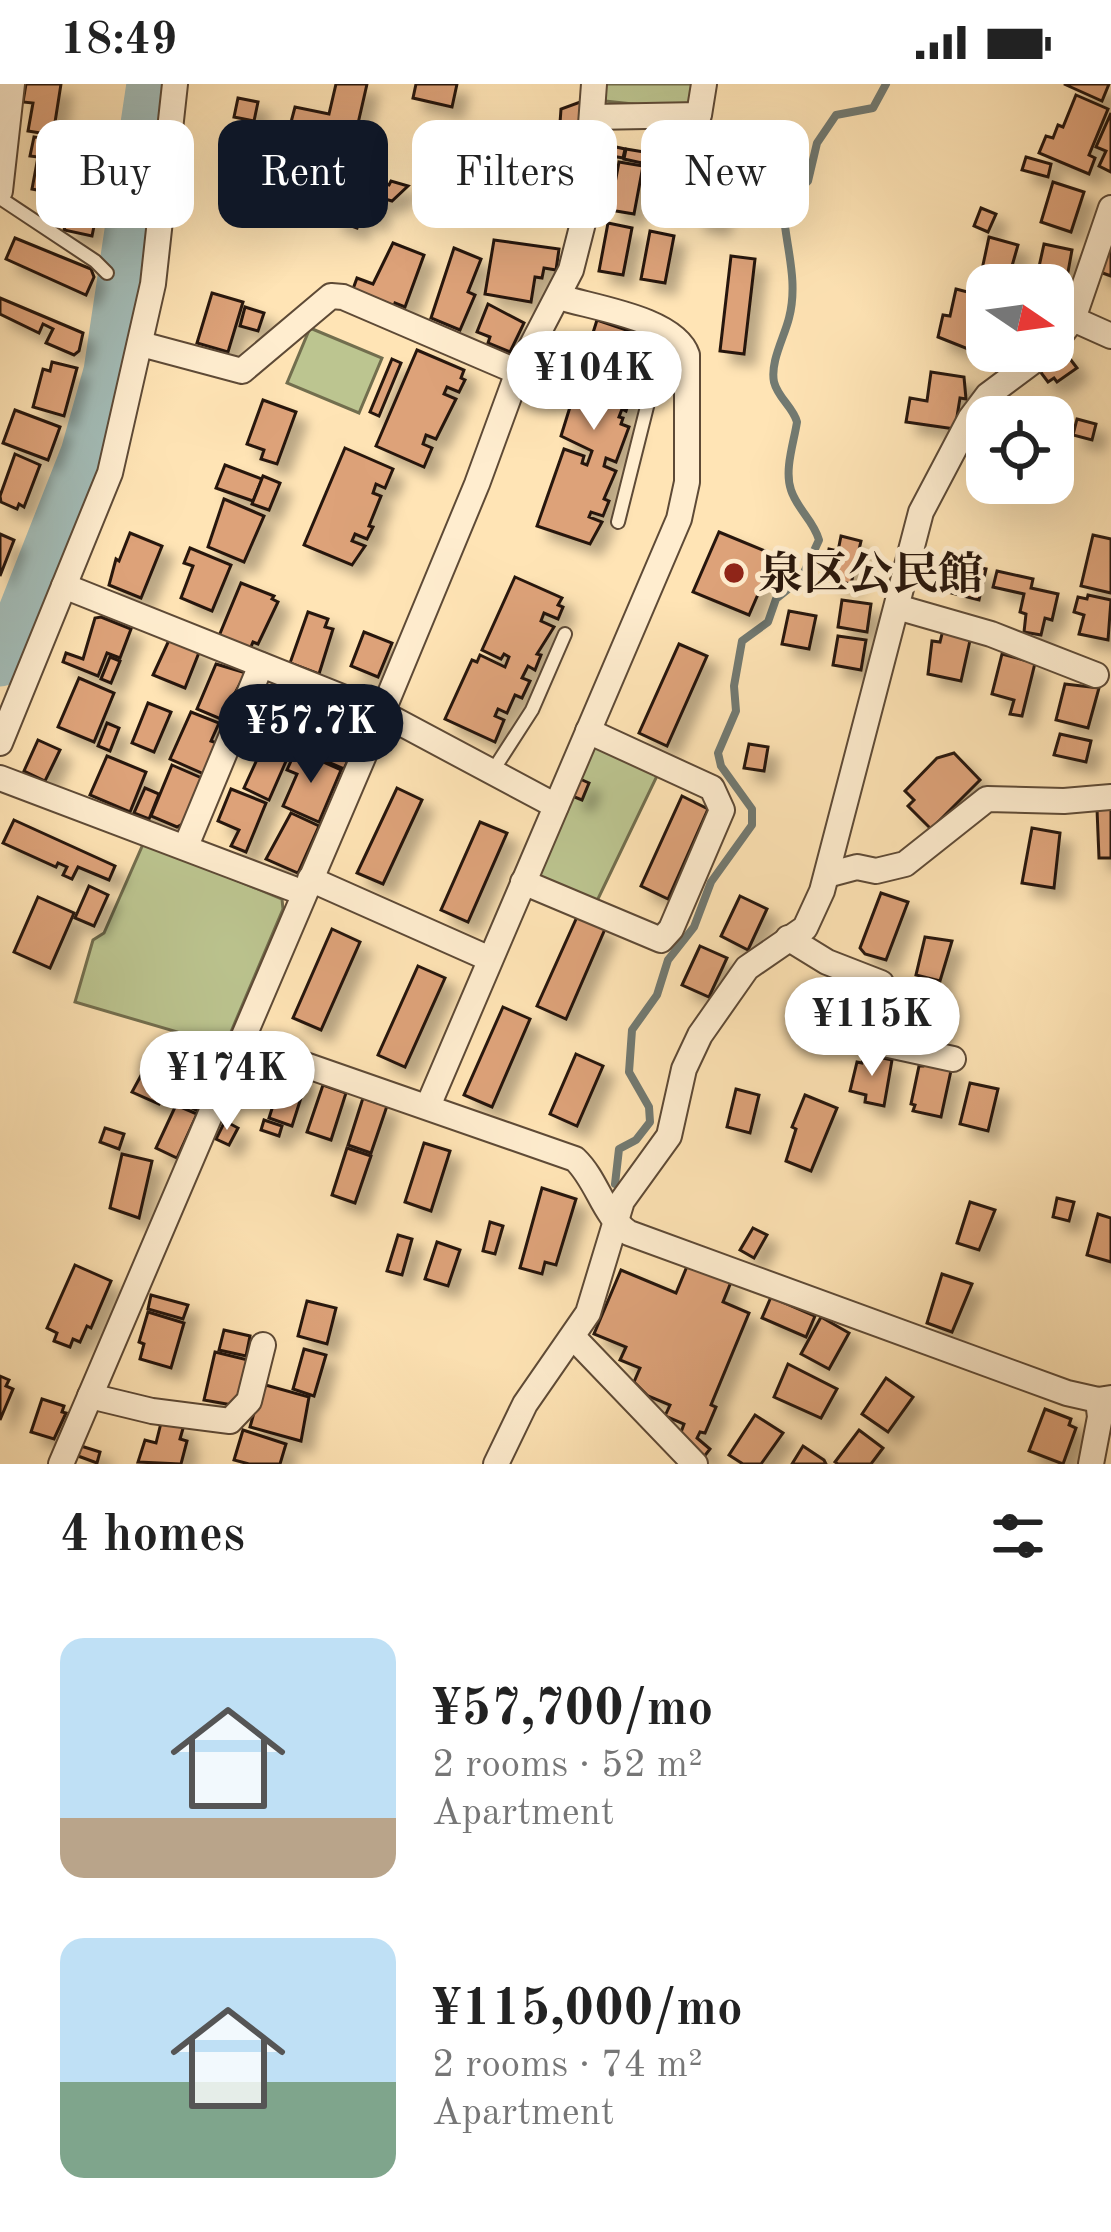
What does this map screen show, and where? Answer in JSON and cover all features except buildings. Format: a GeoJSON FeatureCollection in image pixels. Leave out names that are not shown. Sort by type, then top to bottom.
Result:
{"type":"FeatureCollection","features":[{"type":"Feature","properties":{"kind":"street"},"geometry":{"type":"LineString","coordinates":[[0,194],[12,84]]}},
{"type":"Feature","properties":{"kind":"street"},"geometry":{"type":"LineString","coordinates":[[0,743],[110,473],[141,344],[175,84]]}},
{"type":"Feature","properties":{"kind":"street"},"geometry":{"type":"LineString","coordinates":[[61,1464],[382,713],[518,372],[560,297],[584,220],[594,84]]}},
{"type":"Feature","properties":{"kind":"street"},"geometry":{"type":"LineString","coordinates":[[593,117],[699,115],[704,84]]}},
{"type":"Feature","properties":{"kind":"street"},"geometry":{"type":"LineString","coordinates":[[1074,316],[1111,208]]}},
{"type":"Feature","properties":{"kind":"street"},"geometry":{"type":"LineString","coordinates":[[141,344],[242,371],[331,296],[518,372]]}},
{"type":"Feature","properties":{"kind":"street"},"geometry":{"type":"LineString","coordinates":[[428,1106],[679,519],[687,482],[687,355],[682,340],[666,329],[560,297]]}},
{"type":"Feature","properties":{"kind":"street"},"geometry":{"type":"LineString","coordinates":[[1074,319],[1111,336]]}},
{"type":"Feature","properties":{"kind":"street"},"geometry":{"type":"LineString","coordinates":[[502,1461],[525,1404],[574,1338],[601,1279],[622,1201],[669,1136],[684,1069],[700,1035],[747,968],[805,928],[827,875],[921,512],[970,419],[988,395],[1018,372]]}},
{"type":"Feature","properties":{"kind":"street"},"geometry":{"type":"LineString","coordinates":[[64,586],[382,713],[556,806]]}},
{"type":"Feature","properties":{"kind":"street"},"geometry":{"type":"LineString","coordinates":[[897,607],[991,634],[1096,675]]}},
{"type":"Feature","properties":{"kind":"street"},"geometry":{"type":"LineString","coordinates":[[186,847],[261,665]]}},
{"type":"Feature","properties":{"kind":"street"},"geometry":{"type":"LineString","coordinates":[[523,882],[662,940],[722,810],[712,788],[588,730]]}},
{"type":"Feature","properties":{"kind":"street"},"geometry":{"type":"LineString","coordinates":[[0,778],[307,886],[490,959]]}},
{"type":"Feature","properties":{"kind":"street"},"geometry":{"type":"LineString","coordinates":[[827,875],[857,867],[876,871],[905,864],[987,799],[1111,797]]}},
{"type":"Feature","properties":{"kind":"street"},"geometry":{"type":"LineString","coordinates":[[788,938],[827,962],[881,983],[885,1001],[875,1042],[953,1058]]}},
{"type":"Feature","properties":{"kind":"street"},"geometry":{"type":"LineString","coordinates":[[242,1043],[575,1159],[586,1169],[615,1224],[629,1233],[898,1334],[1067,1393],[1104,1399],[1091,1464]]}},
{"type":"Feature","properties":{"kind":"street"},"geometry":{"type":"LineString","coordinates":[[574,1338],[695,1464]]}},
{"type":"Feature","properties":{"kind":"street"},"geometry":{"type":"LineString","coordinates":[[90,1396],[152,1411],[230,1421],[249,1401],[263,1345]]}},
{"type":"Feature","properties":{"kind":"lane"},"geometry":{"type":"LineString","coordinates":[[0,194],[107,273]]}},
{"type":"Feature","properties":{"kind":"lane"},"geometry":{"type":"LineString","coordinates":[[618,522],[666,329]]}},
{"type":"Feature","properties":{"kind":"lane"},"geometry":{"type":"LineString","coordinates":[[492,772],[532,710],[565,634]]}},
{"type":"Feature","properties":{"kind":"green space"},"geometry":{"type":"Polygon","coordinates":[[[602,84],[697,84],[689,110],[605,101],[602,84]]]}},
{"type":"Feature","properties":{"kind":"green space"},"geometry":{"type":"Polygon","coordinates":[[[310,328],[382,358],[359,413],[287,383],[310,328]]]}},
{"type":"Feature","properties":{"kind":"green space"},"geometry":{"type":"Polygon","coordinates":[[[595,743],[657,776],[596,903],[538,877],[595,743]]]}},
{"type":"Feature","properties":{"kind":"green space"},"geometry":{"type":"Polygon","coordinates":[[[144,842],[282,899],[283,909],[225,1046],[75,1002],[93,940],[104,933],[144,842]]]}},
{"type":"Feature","properties":{"kind":"waterway"},"geometry":{"type":"LineString","coordinates":[[0,664],[83,453],[106,371],[149,84]]}},
{"type":"Feature","properties":{"kind":"waterway"},"geometry":{"type":"LineString","coordinates":[[615,1184],[619,1149],[636,1140],[650,1122],[649,1107],[629,1072],[632,1030],[657,995],[668,960],[694,927],[711,882],[752,825],[752,809],[721,766],[718,753],[736,711],[734,686],[742,641],[768,622],[776,599],[801,579],[819,540],[791,490],[789,465],[797,422],[774,382],[793,290],[783,207],[808,181],[817,143],[836,115],[873,108],[886,84]]}},
{"type":"Feature","properties":{"kind":"place","name":"泉区公民館"},"geometry":{"type":"Point","coordinates":[734,573]}}]}
